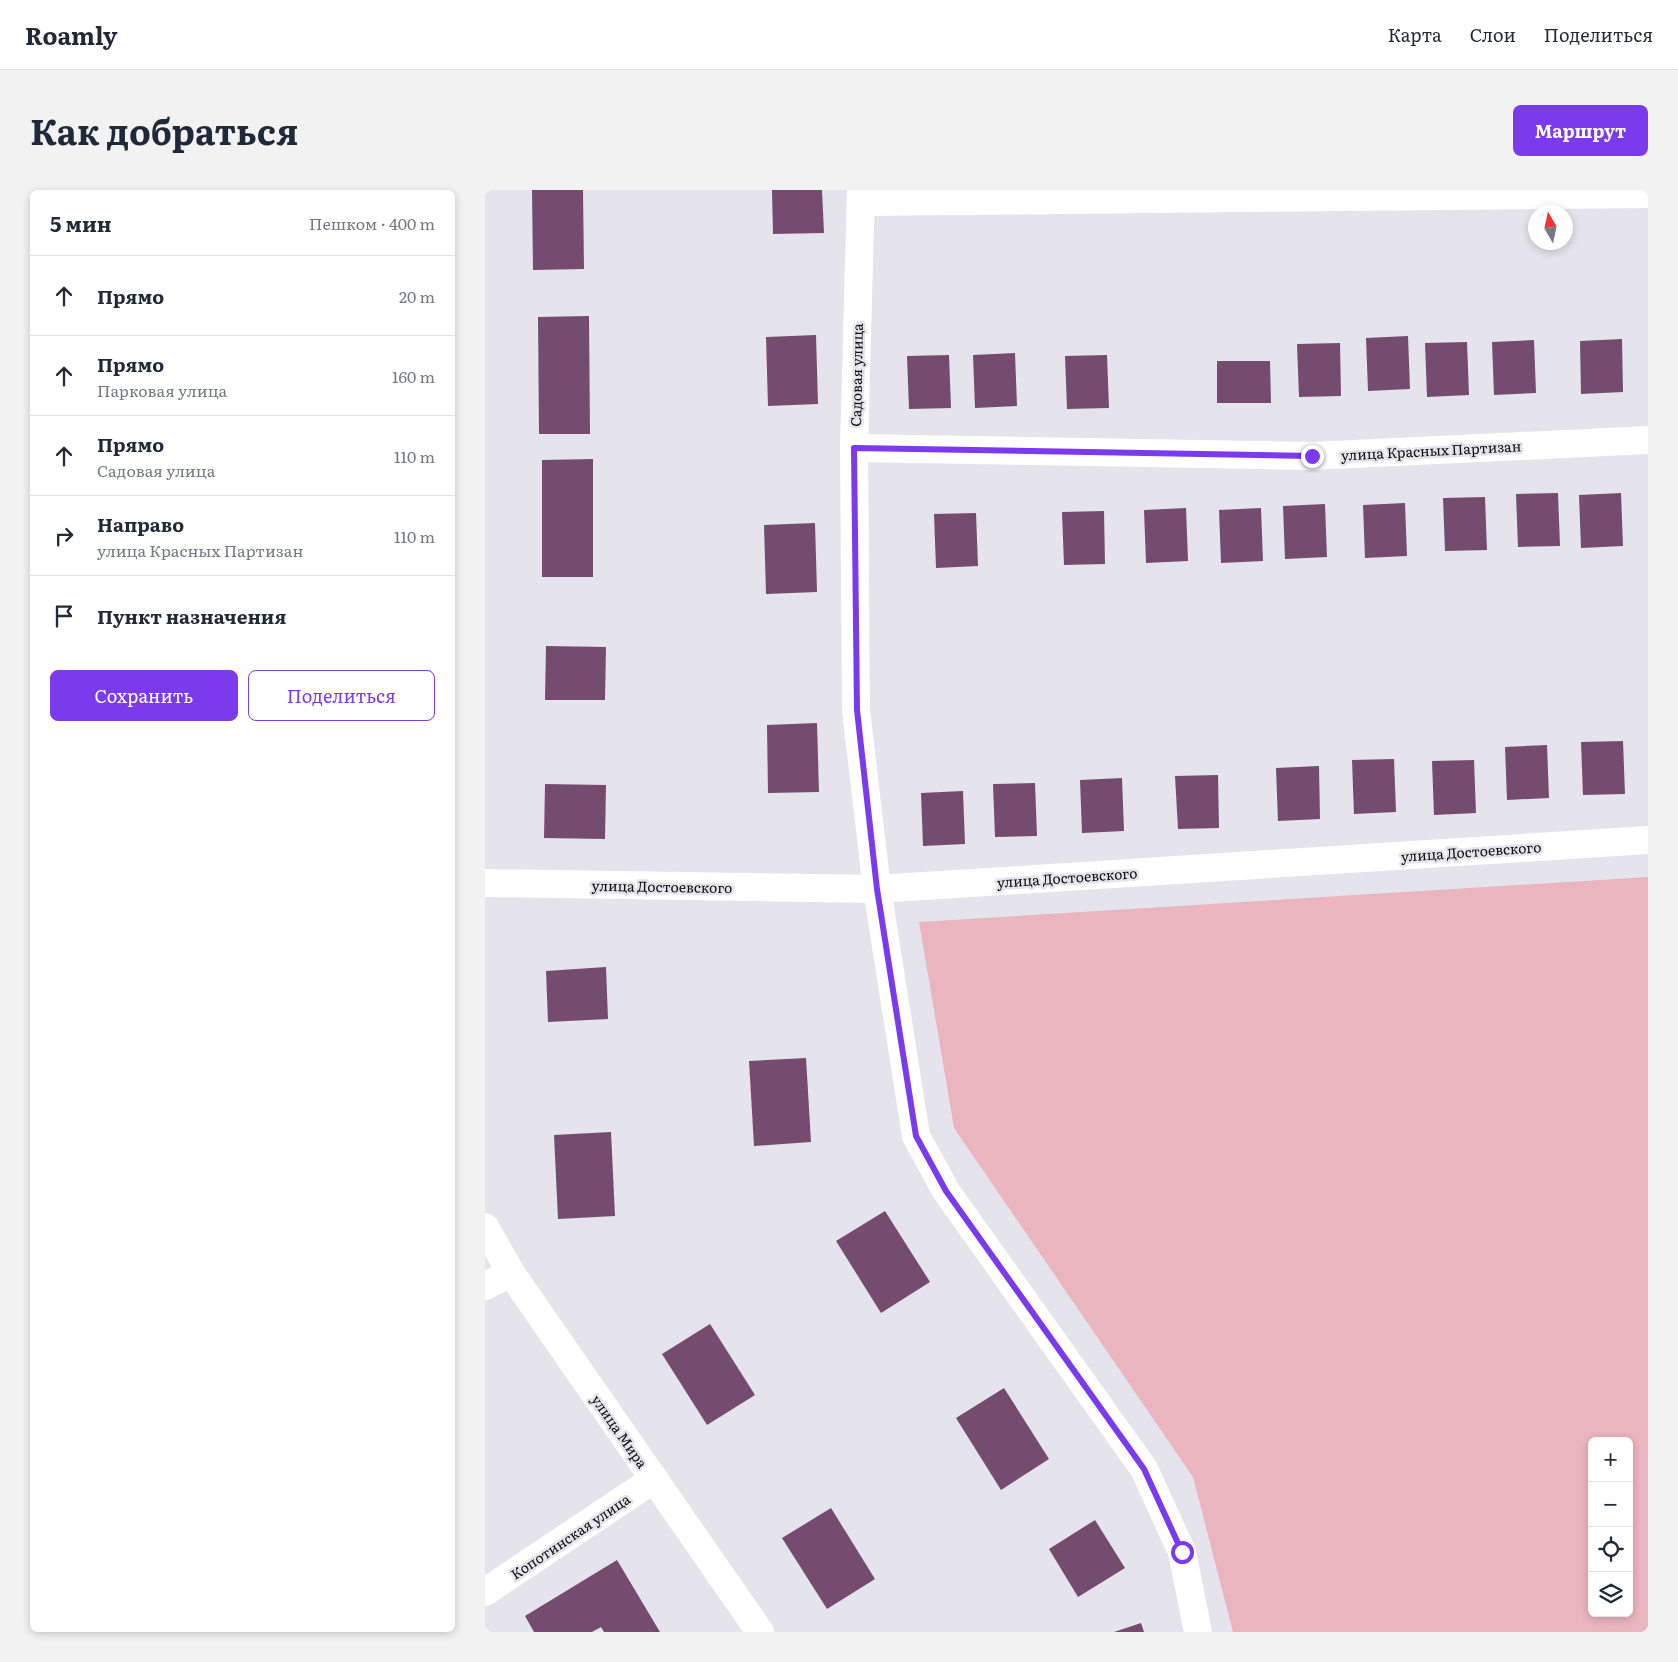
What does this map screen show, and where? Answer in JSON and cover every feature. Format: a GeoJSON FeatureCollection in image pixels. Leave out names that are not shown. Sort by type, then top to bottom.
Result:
{"type":"FeatureCollection","features":[{"type":"Feature","properties":{"kind":"street"},"geometry":{"type":"LineString","coordinates":[[861,196],[1648,194]]}},
{"type":"Feature","properties":{"kind":"street","name":"Садовая улица"},"geometry":{"type":"LineString","coordinates":[[861,196],[854,448],[857,710],[877,889],[916,1136],[946,1191],[1144,1469],[1182,1552],[1199,1632]]}},
{"type":"Feature","properties":{"kind":"street","name":"улица Красных Партизан"},"geometry":{"type":"LineString","coordinates":[[854,448],[1312,456],[1648,440]]}},
{"type":"Feature","properties":{"kind":"street","name":"улица Достоевского"},"geometry":{"type":"LineString","coordinates":[[485,883],[877,889],[1648,840]]}},
{"type":"Feature","properties":{"kind":"street","name":"улица Мира"},"geometry":{"type":"LineString","coordinates":[[485,1227],[511,1273],[760,1632]]}},
{"type":"Feature","properties":{"kind":"street"},"geometry":{"type":"LineString","coordinates":[[485,1286],[511,1273]]}},
{"type":"Feature","properties":{"kind":"street","name":"Копотинская улица"},"geometry":{"type":"LineString","coordinates":[[485,1592],[654,1479]]}},
{"type":"Feature","properties":{"kind":"shaded area"},"geometry":{"type":"Polygon","coordinates":[[[1648,877],[1648,1632],[1233,1632],[1193,1477],[954,1128],[919,922],[1648,877]]]}},
{"type":"Feature","properties":{"kind":"building"},"geometry":{"type":"Polygon","coordinates":[[[532,190],[583,190],[584,269],[533,270],[532,190]]]}},
{"type":"Feature","properties":{"kind":"building"},"geometry":{"type":"Polygon","coordinates":[[[772,190],[822,190],[824,233],[773,234],[772,190]]]}},
{"type":"Feature","properties":{"kind":"building"},"geometry":{"type":"Polygon","coordinates":[[[589,316],[590,434],[539,434],[538,317],[589,316]]]}},
{"type":"Feature","properties":{"kind":"building"},"geometry":{"type":"Polygon","coordinates":[[[816,335],[818,404],[768,406],[766,337],[816,335]]]}},
{"type":"Feature","properties":{"kind":"building"},"geometry":{"type":"Polygon","coordinates":[[[1408,336],[1410,389],[1368,391],[1366,338],[1408,336]]]}},
{"type":"Feature","properties":{"kind":"building"},"geometry":{"type":"Polygon","coordinates":[[[1622,339],[1623,392],[1581,394],[1580,341],[1622,339]]]}},
{"type":"Feature","properties":{"kind":"building"},"geometry":{"type":"Polygon","coordinates":[[[1534,340],[1536,393],[1494,395],[1492,342],[1534,340]]]}},
{"type":"Feature","properties":{"kind":"building"},"geometry":{"type":"Polygon","coordinates":[[[1467,342],[1469,395],[1427,397],[1425,343],[1467,342]]]}},
{"type":"Feature","properties":{"kind":"building"},"geometry":{"type":"Polygon","coordinates":[[[1340,343],[1341,396],[1299,397],[1297,344],[1340,343]]]}},
{"type":"Feature","properties":{"kind":"building"},"geometry":{"type":"Polygon","coordinates":[[[1015,353],[1017,406],[975,408],[973,355],[1015,353]]]}},
{"type":"Feature","properties":{"kind":"building"},"geometry":{"type":"Polygon","coordinates":[[[949,355],[951,408],[909,409],[907,356],[949,355]]]}},
{"type":"Feature","properties":{"kind":"building"},"geometry":{"type":"Polygon","coordinates":[[[1107,355],[1109,408],[1067,409],[1065,356],[1107,355]]]}},
{"type":"Feature","properties":{"kind":"building"},"geometry":{"type":"Polygon","coordinates":[[[1217,361],[1270,361],[1271,403],[1217,403],[1217,361]]]}},
{"type":"Feature","properties":{"kind":"building"},"geometry":{"type":"Polygon","coordinates":[[[593,459],[593,577],[542,577],[542,460],[593,459]]]}},
{"type":"Feature","properties":{"kind":"building"},"geometry":{"type":"Polygon","coordinates":[[[1558,493],[1560,546],[1518,547],[1516,494],[1558,493]]]}},
{"type":"Feature","properties":{"kind":"building"},"geometry":{"type":"Polygon","coordinates":[[[1621,493],[1623,546],[1581,548],[1579,495],[1621,493]]]}},
{"type":"Feature","properties":{"kind":"building"},"geometry":{"type":"Polygon","coordinates":[[[1485,497],[1487,550],[1445,551],[1443,498],[1485,497]]]}},
{"type":"Feature","properties":{"kind":"building"},"geometry":{"type":"Polygon","coordinates":[[[1405,503],[1407,556],[1365,558],[1363,505],[1405,503]]]}},
{"type":"Feature","properties":{"kind":"building"},"geometry":{"type":"Polygon","coordinates":[[[1325,504],[1327,557],[1285,559],[1283,506],[1325,504]]]}},
{"type":"Feature","properties":{"kind":"building"},"geometry":{"type":"Polygon","coordinates":[[[1186,508],[1188,561],[1146,563],[1144,510],[1186,508]]]}},
{"type":"Feature","properties":{"kind":"building"},"geometry":{"type":"Polygon","coordinates":[[[1261,508],[1263,561],[1221,563],[1219,510],[1261,508]]]}},
{"type":"Feature","properties":{"kind":"building"},"geometry":{"type":"Polygon","coordinates":[[[1104,511],[1105,564],[1064,565],[1062,512],[1104,511]]]}},
{"type":"Feature","properties":{"kind":"building"},"geometry":{"type":"Polygon","coordinates":[[[976,513],[978,566],[936,568],[934,514],[976,513]]]}},
{"type":"Feature","properties":{"kind":"building"},"geometry":{"type":"Polygon","coordinates":[[[815,523],[817,592],[766,594],[764,525],[815,523]]]}},
{"type":"Feature","properties":{"kind":"building"},"geometry":{"type":"Polygon","coordinates":[[[546,646],[606,647],[605,700],[545,700],[546,646]]]}},
{"type":"Feature","properties":{"kind":"building"},"geometry":{"type":"Polygon","coordinates":[[[817,723],[819,792],[768,793],[767,725],[817,723]]]}},
{"type":"Feature","properties":{"kind":"building"},"geometry":{"type":"Polygon","coordinates":[[[1623,741],[1625,794],[1583,795],[1581,742],[1623,741]]]}},
{"type":"Feature","properties":{"kind":"building"},"geometry":{"type":"Polygon","coordinates":[[[1547,745],[1549,798],[1507,800],[1505,747],[1547,745]]]}},
{"type":"Feature","properties":{"kind":"building"},"geometry":{"type":"Polygon","coordinates":[[[1394,759],[1396,812],[1354,814],[1352,760],[1394,759]]]}},
{"type":"Feature","properties":{"kind":"building"},"geometry":{"type":"Polygon","coordinates":[[[1474,760],[1476,813],[1434,815],[1432,761],[1474,760]]]}},
{"type":"Feature","properties":{"kind":"building"},"geometry":{"type":"Polygon","coordinates":[[[1319,766],[1320,819],[1278,821],[1276,768],[1319,766]]]}},
{"type":"Feature","properties":{"kind":"building"},"geometry":{"type":"Polygon","coordinates":[[[1218,775],[1219,828],[1178,829],[1175,776],[1218,775]]]}},
{"type":"Feature","properties":{"kind":"building"},"geometry":{"type":"Polygon","coordinates":[[[1122,778],[1124,831],[1082,833],[1080,780],[1122,778]]]}},
{"type":"Feature","properties":{"kind":"building"},"geometry":{"type":"Polygon","coordinates":[[[1035,783],[1037,836],[995,837],[993,784],[1035,783]]]}},
{"type":"Feature","properties":{"kind":"building"},"geometry":{"type":"Polygon","coordinates":[[[545,784],[606,785],[605,839],[544,838],[545,784]]]}},
{"type":"Feature","properties":{"kind":"building"},"geometry":{"type":"Polygon","coordinates":[[[963,791],[965,844],[923,846],[921,793],[963,791]]]}},
{"type":"Feature","properties":{"kind":"building"},"geometry":{"type":"Polygon","coordinates":[[[606,967],[608,1019],[548,1022],[546,971],[606,967]]]}},
{"type":"Feature","properties":{"kind":"building"},"geometry":{"type":"Polygon","coordinates":[[[806,1058],[811,1142],[754,1146],[749,1061],[806,1058]]]}},
{"type":"Feature","properties":{"kind":"building"},"geometry":{"type":"Polygon","coordinates":[[[611,1132],[615,1216],[558,1219],[554,1135],[611,1132]]]}},
{"type":"Feature","properties":{"kind":"building"},"geometry":{"type":"Polygon","coordinates":[[[885,1211],[930,1282],[881,1313],[836,1241],[885,1211]]]}},
{"type":"Feature","properties":{"kind":"building"},"geometry":{"type":"Polygon","coordinates":[[[710,1324],[755,1395],[707,1425],[662,1354],[710,1324]]]}},
{"type":"Feature","properties":{"kind":"building"},"geometry":{"type":"Polygon","coordinates":[[[1004,1388],[1049,1459],[1001,1490],[956,1418],[1004,1388]]]}},
{"type":"Feature","properties":{"kind":"building"},"geometry":{"type":"Polygon","coordinates":[[[831,1508],[875,1579],[827,1609],[782,1538],[831,1508]]]}},
{"type":"Feature","properties":{"kind":"building"},"geometry":{"type":"Polygon","coordinates":[[[1095,1520],[1125,1568],[1078,1597],[1049,1549],[1095,1520]]]}},
{"type":"Feature","properties":{"kind":"building"},"geometry":{"type":"Polygon","coordinates":[[[617,1560],[660,1632],[604,1632],[601,1627],[592,1632],[534,1632],[525,1616],[617,1560]]]}},
{"type":"Feature","properties":{"kind":"building"},"geometry":{"type":"Polygon","coordinates":[[[1141,1623],[1144,1632],[1114,1632],[1141,1623]]]}},
{"type":"Feature","properties":{"kind":"route"},"geometry":{"type":"LineString","coordinates":[[1182,1552],[1144,1469],[946,1191],[916,1136],[877,889],[857,710],[854,448],[1312,456]]}}]}
